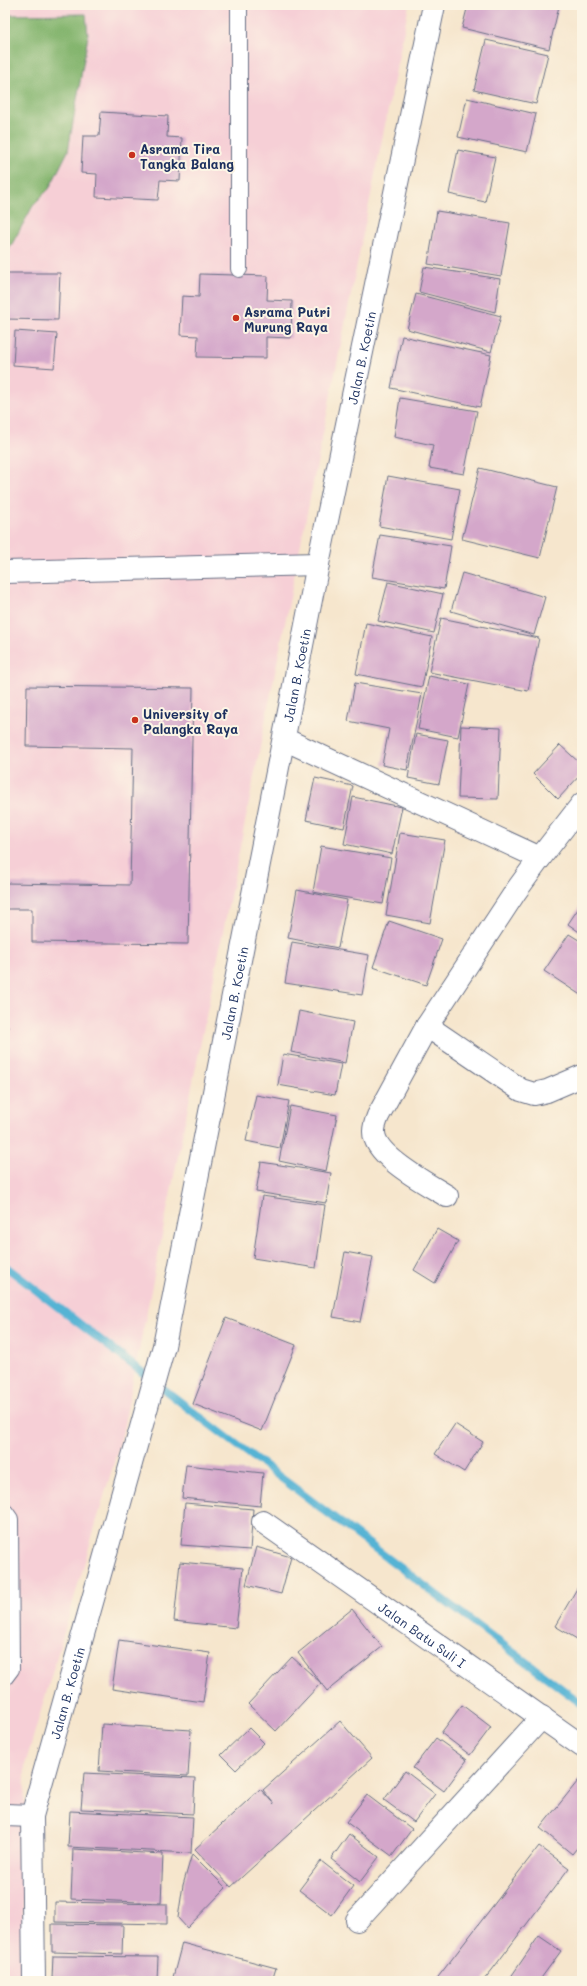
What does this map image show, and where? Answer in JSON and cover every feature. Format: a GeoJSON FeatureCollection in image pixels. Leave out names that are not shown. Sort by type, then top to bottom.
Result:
{"type":"FeatureCollection","features":[{"type":"Feature","properties":{"kind":"street","name":"Jalan B. Koetin"},"geometry":{"type":"LineString","coordinates":[[34,1981],[32,1816],[164,1346],[318,564],[434,5]]}},
{"type":"Feature","properties":{"kind":"street"},"geometry":{"type":"LineString","coordinates":[[5,572],[318,564]]}},
{"type":"Feature","properties":{"kind":"street"},"geometry":{"type":"LineString","coordinates":[[284,739],[540,858]]}},
{"type":"Feature","properties":{"kind":"street"},"geometry":{"type":"LineString","coordinates":[[447,1196],[393,1160],[381,1150],[374,1132],[378,1116],[427,1026],[516,891],[582,804]]}},
{"type":"Feature","properties":{"kind":"street"},"geometry":{"type":"LineString","coordinates":[[427,1026],[521,1090],[534,1094],[547,1091],[582,1076]]}},
{"type":"Feature","properties":{"kind":"street","name":"Jalan Batu Suli I"},"geometry":{"type":"LineString","coordinates":[[263,1522],[582,1746]]}},
{"type":"Feature","properties":{"kind":"street"},"geometry":{"type":"LineString","coordinates":[[357,1920],[542,1718]]}},
{"type":"Feature","properties":{"kind":"street"},"geometry":{"type":"LineString","coordinates":[[5,1815],[32,1816]]}},
{"type":"Feature","properties":{"kind":"lane"},"geometry":{"type":"LineString","coordinates":[[239,5],[239,269]]}},
{"type":"Feature","properties":{"kind":"lane"},"geometry":{"type":"LineString","coordinates":[[5,1512],[10,1519],[11,1669],[5,1677]]}},
{"type":"Feature","properties":{"kind":"shaded area","name":"University of Palangka Raya"},"geometry":{"type":"Polygon","coordinates":[[[5,5],[409,5],[122,1435],[25,1765],[22,1981],[5,1981],[5,5]]]}},
{"type":"Feature","properties":{"kind":"green space"},"geometry":{"type":"Polygon","coordinates":[[[86,14],[88,36],[68,151],[49,189],[34,204],[7,253],[5,253],[5,15],[86,14]]]}},
{"type":"Feature","properties":{"kind":"building"},"geometry":{"type":"Polygon","coordinates":[[[468,5],[559,6],[549,49],[462,28],[468,5]]]}},
{"type":"Feature","properties":{"kind":"building"},"geometry":{"type":"Polygon","coordinates":[[[486,40],[548,54],[536,104],[474,90],[486,40]]]}},
{"type":"Feature","properties":{"kind":"building"},"geometry":{"type":"Polygon","coordinates":[[[467,98],[536,114],[527,152],[458,137],[467,98]]]}},
{"type":"Feature","properties":{"kind":"building","name":"Asrama Tira Tangka Balang"},"geometry":{"type":"Polygon","coordinates":[[[101,112],[168,116],[167,137],[182,138],[180,181],[160,180],[158,200],[96,197],[97,174],[81,173],[83,136],[99,136],[101,112]]]}},
{"type":"Feature","properties":{"kind":"building"},"geometry":{"type":"Polygon","coordinates":[[[458,150],[495,157],[485,202],[449,194],[458,150]]]}},
{"type":"Feature","properties":{"kind":"building"},"geometry":{"type":"Polygon","coordinates":[[[437,211],[510,223],[501,276],[428,264],[437,211]]]}},
{"type":"Feature","properties":{"kind":"building"},"geometry":{"type":"Polygon","coordinates":[[[424,267],[500,279],[495,312],[419,292],[424,267]]]}},
{"type":"Feature","properties":{"kind":"building"},"geometry":{"type":"Polygon","coordinates":[[[5,273],[60,273],[58,320],[5,319],[5,273]]]}},
{"type":"Feature","properties":{"kind":"building","name":"Asrama Putri Murung Raya"},"geometry":{"type":"Polygon","coordinates":[[[200,274],[268,276],[267,300],[292,301],[291,338],[266,337],[266,358],[197,357],[198,336],[180,335],[182,296],[199,297],[200,274]]]}},
{"type":"Feature","properties":{"kind":"building"},"geometry":{"type":"Polygon","coordinates":[[[416,294],[501,316],[491,352],[407,329],[416,294]]]}},
{"type":"Feature","properties":{"kind":"building"},"geometry":{"type":"Polygon","coordinates":[[[15,331],[57,334],[54,368],[13,365],[15,331]]]}},
{"type":"Feature","properties":{"kind":"building"},"geometry":{"type":"Polygon","coordinates":[[[402,336],[491,355],[480,407],[391,388],[402,336]]]}},
{"type":"Feature","properties":{"kind":"building"},"geometry":{"type":"Polygon","coordinates":[[[400,398],[477,411],[464,474],[429,468],[433,445],[394,437],[400,398]]]}},
{"type":"Feature","properties":{"kind":"building"},"geometry":{"type":"Polygon","coordinates":[[[480,468],[557,487],[540,558],[462,539],[480,468]]]}},
{"type":"Feature","properties":{"kind":"building"},"geometry":{"type":"Polygon","coordinates":[[[388,476],[460,489],[451,539],[379,526],[388,476]]]}},
{"type":"Feature","properties":{"kind":"building"},"geometry":{"type":"Polygon","coordinates":[[[380,535],[451,546],[444,589],[372,577],[380,535]]]}},
{"type":"Feature","properties":{"kind":"building"},"geometry":{"type":"Polygon","coordinates":[[[462,573],[545,597],[534,635],[451,611],[462,573]]]}},
{"type":"Feature","properties":{"kind":"building"},"geometry":{"type":"Polygon","coordinates":[[[388,582],[443,594],[434,633],[378,621],[388,582]]]}},
{"type":"Feature","properties":{"kind":"building"},"geometry":{"type":"Polygon","coordinates":[[[441,618],[539,638],[528,691],[429,672],[441,618]]]}},
{"type":"Feature","properties":{"kind":"building"},"geometry":{"type":"Polygon","coordinates":[[[366,623],[432,637],[422,687],[356,674],[366,623]]]}},
{"type":"Feature","properties":{"kind":"building"},"geometry":{"type":"Polygon","coordinates":[[[429,676],[469,684],[458,737],[418,729],[429,676]]]}},
{"type":"Feature","properties":{"kind":"building"},"geometry":{"type":"Polygon","coordinates":[[[355,683],[422,694],[407,770],[382,765],[389,729],[348,721],[355,683]]]}},
{"type":"Feature","properties":{"kind":"building"},"geometry":{"type":"Polygon","coordinates":[[[27,686],[193,688],[188,944],[32,942],[32,909],[5,909],[5,883],[130,885],[133,748],[26,746],[27,686]]]}},
{"type":"Feature","properties":{"kind":"building"},"geometry":{"type":"Polygon","coordinates":[[[461,726],[501,728],[498,799],[458,798],[461,726]]]}},
{"type":"Feature","properties":{"kind":"building"},"geometry":{"type":"Polygon","coordinates":[[[416,734],[448,740],[439,784],[408,778],[416,734]]]}},
{"type":"Feature","properties":{"kind":"building"},"geometry":{"type":"Polygon","coordinates":[[[560,745],[582,765],[582,773],[558,799],[533,774],[560,745]]]}},
{"type":"Feature","properties":{"kind":"building"},"geometry":{"type":"Polygon","coordinates":[[[315,778],[353,786],[344,828],[306,820],[315,778]]]}},
{"type":"Feature","properties":{"kind":"building"},"geometry":{"type":"Polygon","coordinates":[[[353,797],[402,807],[392,854],[344,844],[353,797]]]}},
{"type":"Feature","properties":{"kind":"building"},"geometry":{"type":"Polygon","coordinates":[[[400,833],[445,840],[430,923],[386,915],[400,833]]]}},
{"type":"Feature","properties":{"kind":"building"},"geometry":{"type":"Polygon","coordinates":[[[321,846],[391,858],[383,904],[313,892],[321,846]]]}},
{"type":"Feature","properties":{"kind":"building"},"geometry":{"type":"Polygon","coordinates":[[[297,890],[347,900],[338,948],[288,938],[297,890]]]}},
{"type":"Feature","properties":{"kind":"building"},"geometry":{"type":"Polygon","coordinates":[[[582,903],[582,934],[568,924],[582,903]]]}},
{"type":"Feature","properties":{"kind":"building"},"geometry":{"type":"Polygon","coordinates":[[[389,921],[442,939],[426,985],[373,967],[389,921]]]}},
{"type":"Feature","properties":{"kind":"building"},"geometry":{"type":"Polygon","coordinates":[[[569,934],[582,942],[582,996],[544,971],[569,934]]]}},
{"type":"Feature","properties":{"kind":"building"},"geometry":{"type":"Polygon","coordinates":[[[292,942],[369,955],[362,995],[285,983],[292,942]]]}},
{"type":"Feature","properties":{"kind":"building"},"geometry":{"type":"Polygon","coordinates":[[[299,1011],[353,1022],[345,1063],[291,1052],[299,1011]]]}},
{"type":"Feature","properties":{"kind":"building"},"geometry":{"type":"Polygon","coordinates":[[[5,1027],[8,1027],[8,1056],[5,1056],[5,1027]]]}},
{"type":"Feature","properties":{"kind":"building"},"geometry":{"type":"Polygon","coordinates":[[[283,1054],[341,1064],[335,1095],[278,1085],[283,1054]]]}},
{"type":"Feature","properties":{"kind":"building"},"geometry":{"type":"Polygon","coordinates":[[[256,1095],[289,1101],[280,1148],[246,1141],[256,1095]]]}},
{"type":"Feature","properties":{"kind":"building"},"geometry":{"type":"Polygon","coordinates":[[[290,1106],[337,1115],[326,1171],[279,1161],[290,1106]]]}},
{"type":"Feature","properties":{"kind":"building"},"geometry":{"type":"Polygon","coordinates":[[[261,1162],[331,1173],[326,1203],[256,1192],[261,1162]]]}},
{"type":"Feature","properties":{"kind":"building"},"geometry":{"type":"Polygon","coordinates":[[[262,1196],[325,1205],[316,1268],[253,1258],[262,1196]]]}},
{"type":"Feature","properties":{"kind":"building"},"geometry":{"type":"Polygon","coordinates":[[[437,1229],[458,1241],[435,1283],[414,1270],[437,1229]]]}},
{"type":"Feature","properties":{"kind":"building"},"geometry":{"type":"Polygon","coordinates":[[[345,1252],[373,1257],[360,1322],[333,1317],[345,1252]]]}},
{"type":"Feature","properties":{"kind":"building"},"geometry":{"type":"Polygon","coordinates":[[[226,1318],[296,1345],[262,1431],[193,1404],[226,1318]]]}},
{"type":"Feature","properties":{"kind":"building"},"geometry":{"type":"Polygon","coordinates":[[[455,1424],[483,1442],[464,1472],[435,1454],[455,1424]]]}},
{"type":"Feature","properties":{"kind":"building"},"geometry":{"type":"Polygon","coordinates":[[[186,1465],[263,1473],[260,1506],[182,1498],[186,1465]]]}},
{"type":"Feature","properties":{"kind":"building"},"geometry":{"type":"Polygon","coordinates":[[[185,1503],[253,1509],[250,1550],[181,1545],[185,1503]]]}},
{"type":"Feature","properties":{"kind":"building"},"geometry":{"type":"Polygon","coordinates":[[[256,1547],[291,1557],[281,1594],[246,1585],[256,1547]]]}},
{"type":"Feature","properties":{"kind":"building"},"geometry":{"type":"Polygon","coordinates":[[[180,1562],[243,1568],[236,1628],[174,1621],[180,1562]]]}},
{"type":"Feature","properties":{"kind":"building"},"geometry":{"type":"Polygon","coordinates":[[[582,1580],[582,1642],[555,1626],[582,1580]]]}},
{"type":"Feature","properties":{"kind":"building"},"geometry":{"type":"Polygon","coordinates":[[[352,1609],[382,1647],[327,1691],[298,1653],[352,1609]]]}},
{"type":"Feature","properties":{"kind":"building"},"geometry":{"type":"Polygon","coordinates":[[[119,1640],[210,1653],[203,1702],[112,1689],[119,1640]]]}},
{"type":"Feature","properties":{"kind":"building"},"geometry":{"type":"Polygon","coordinates":[[[292,1657],[321,1683],[276,1731],[248,1704],[292,1657]]]}},
{"type":"Feature","properties":{"kind":"building"},"geometry":{"type":"Polygon","coordinates":[[[462,1705],[491,1727],[470,1755],[441,1733],[462,1705]]]}},
{"type":"Feature","properties":{"kind":"building"},"geometry":{"type":"Polygon","coordinates":[[[340,1721],[372,1758],[231,1887],[195,1849],[260,1789],[274,1804],[263,1790],[340,1721]]]}},
{"type":"Feature","properties":{"kind":"building"},"geometry":{"type":"Polygon","coordinates":[[[102,1724],[191,1730],[188,1776],[99,1771],[102,1724]]]}},
{"type":"Feature","properties":{"kind":"building"},"geometry":{"type":"Polygon","coordinates":[[[249,1728],[264,1743],[236,1770],[221,1755],[249,1728]]]}},
{"type":"Feature","properties":{"kind":"building"},"geometry":{"type":"Polygon","coordinates":[[[436,1738],[467,1760],[444,1791],[413,1768],[436,1738]]]}},
{"type":"Feature","properties":{"kind":"building"},"geometry":{"type":"Polygon","coordinates":[[[405,1771],[435,1794],[414,1822],[384,1800],[405,1771]]]}},
{"type":"Feature","properties":{"kind":"building"},"geometry":{"type":"Polygon","coordinates":[[[84,1773],[195,1778],[193,1814],[81,1809],[84,1773]]]}},
{"type":"Feature","properties":{"kind":"building"},"geometry":{"type":"Polygon","coordinates":[[[582,1776],[582,1842],[572,1854],[540,1828],[582,1776]]]}},
{"type":"Feature","properties":{"kind":"building"},"geometry":{"type":"Polygon","coordinates":[[[367,1795],[412,1829],[392,1856],[346,1822],[367,1795]]]}},
{"type":"Feature","properties":{"kind":"building"},"geometry":{"type":"Polygon","coordinates":[[[70,1811],[193,1817],[191,1853],[68,1847],[70,1811]]]}},
{"type":"Feature","properties":{"kind":"building"},"geometry":{"type":"Polygon","coordinates":[[[349,1834],[379,1857],[360,1882],[331,1859],[349,1834]]]}},
{"type":"Feature","properties":{"kind":"building"},"geometry":{"type":"Polygon","coordinates":[[[539,1846],[569,1868],[492,1970],[483,1981],[435,1981],[539,1846]]]}},
{"type":"Feature","properties":{"kind":"building"},"geometry":{"type":"Polygon","coordinates":[[[73,1849],[163,1854],[161,1903],[71,1899],[73,1849]]]}},
{"type":"Feature","properties":{"kind":"building"},"geometry":{"type":"Polygon","coordinates":[[[192,1854],[226,1888],[187,1928],[178,1918],[183,1885],[192,1854]]]}},
{"type":"Feature","properties":{"kind":"building"},"geometry":{"type":"Polygon","coordinates":[[[321,1861],[353,1886],[332,1915],[299,1890],[321,1861]]]}},
{"type":"Feature","properties":{"kind":"building"},"geometry":{"type":"Polygon","coordinates":[[[55,1902],[167,1904],[167,1924],[55,1922],[55,1902]]]}},
{"type":"Feature","properties":{"kind":"building"},"geometry":{"type":"Polygon","coordinates":[[[52,1924],[123,1925],[122,1954],[52,1952],[52,1924]]]}},
{"type":"Feature","properties":{"kind":"building"},"geometry":{"type":"Polygon","coordinates":[[[539,1936],[561,1951],[539,1981],[508,1981],[539,1936]]]}},
{"type":"Feature","properties":{"kind":"building"},"geometry":{"type":"Polygon","coordinates":[[[182,1943],[276,1968],[272,1981],[172,1981],[182,1943]]]}},
{"type":"Feature","properties":{"kind":"building"},"geometry":{"type":"Polygon","coordinates":[[[53,1956],[158,1957],[157,1981],[52,1979],[53,1956]]]}},
{"type":"Feature","properties":{"kind":"waterway"},"geometry":{"type":"LineString","coordinates":[[5,1266],[196,1414],[582,1704]]}},
{"type":"Feature","properties":{"kind":"place","name":"Asrama Tira Tangka Balang"},"geometry":{"type":"Point","coordinates":[132,155]}},
{"type":"Feature","properties":{"kind":"place","name":"Asrama Putri Murung Raya"},"geometry":{"type":"Point","coordinates":[236,318]}},
{"type":"Feature","properties":{"kind":"place","name":"University of Palangka Raya"},"geometry":{"type":"Point","coordinates":[135,720]}}]}
